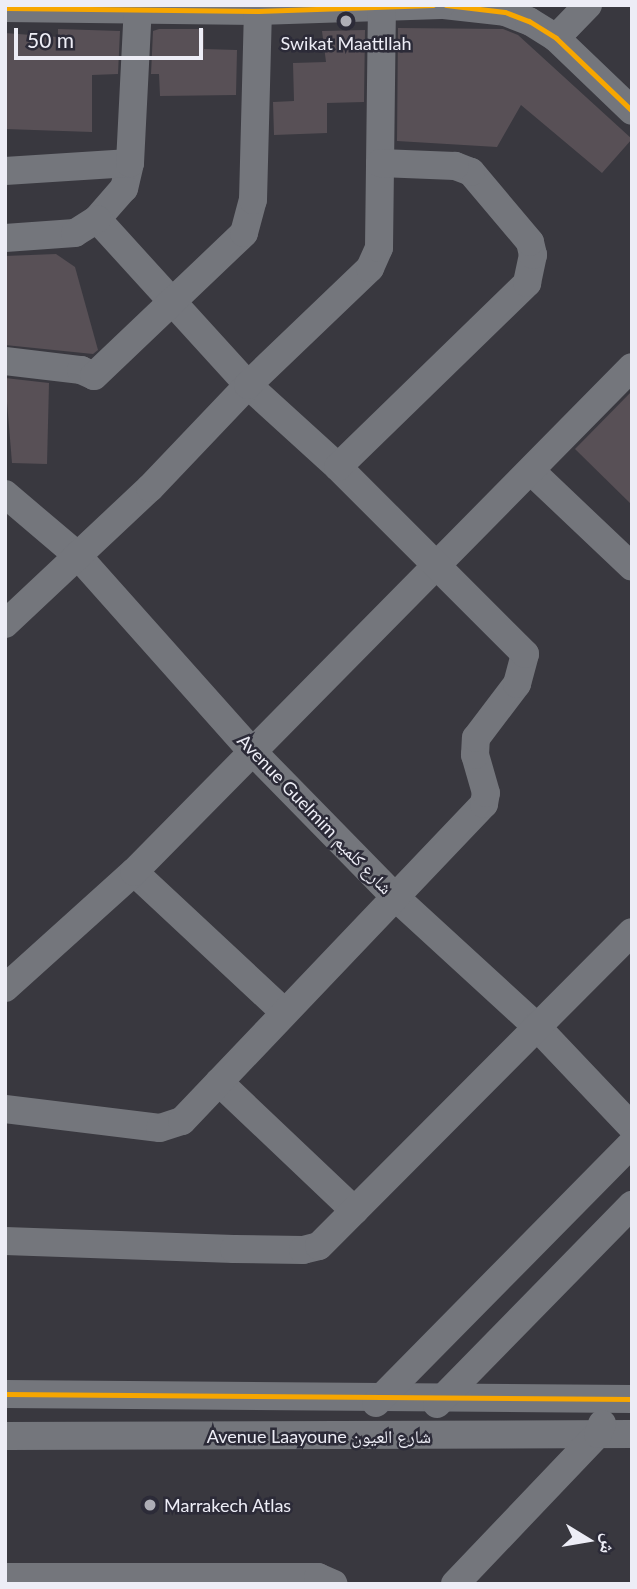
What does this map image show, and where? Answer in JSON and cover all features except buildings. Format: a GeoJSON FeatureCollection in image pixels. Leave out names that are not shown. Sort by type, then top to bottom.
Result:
{"type":"FeatureCollection","features":[{"type":"Feature","properties":{"kind":"street"},"geometry":{"type":"LineString","coordinates":[[7,7],[258,11],[442,5],[507,9],[556,38],[632,111]]}},
{"type":"Feature","properties":{"kind":"street"},"geometry":{"type":"LineString","coordinates":[[556,38],[587,5]]}},
{"type":"Feature","properties":{"kind":"street"},"geometry":{"type":"LineString","coordinates":[[5,238],[75,233],[97,219],[124,188],[130,163],[138,8]]}},
{"type":"Feature","properties":{"kind":"street"},"geometry":{"type":"LineString","coordinates":[[5,624],[150,488],[248,384],[377,256],[382,8]]}},
{"type":"Feature","properties":{"kind":"street"},"geometry":{"type":"LineString","coordinates":[[5,361],[81,370],[94,376],[172,305],[244,233],[251,218],[258,11]]}},
{"type":"Feature","properties":{"kind":"street"},"geometry":{"type":"LineString","coordinates":[[5,172],[130,163]]}},
{"type":"Feature","properties":{"kind":"street"},"geometry":{"type":"LineString","coordinates":[[338,467],[527,283],[532,268],[530,242],[471,172],[436,164],[380,163]]}},
{"type":"Feature","properties":{"kind":"street"},"geometry":{"type":"LineString","coordinates":[[5,1109],[160,1128],[182,1121],[393,895],[484,804],[486,793],[475,755],[476,738],[525,667],[525,654],[517,642],[338,467],[248,384],[172,305],[97,219]]}},
{"type":"Feature","properties":{"kind":"street"},"geometry":{"type":"LineString","coordinates":[[5,988],[134,872],[251,750],[632,367]]}},
{"type":"Feature","properties":{"kind":"street"},"geometry":{"type":"LineString","coordinates":[[531,471],[632,568]]}},
{"type":"Feature","properties":{"kind":"street","name":"Avenue Guelmim شارع كلميم"},"geometry":{"type":"LineString","coordinates":[[5,494],[77,555],[251,750],[393,895],[536,1026],[632,1127]]}},
{"type":"Feature","properties":{"kind":"street"},"geometry":{"type":"LineString","coordinates":[[134,872],[285,1012]]}},
{"type":"Feature","properties":{"kind":"street"},"geometry":{"type":"LineString","coordinates":[[5,1241],[303,1250],[326,1240],[632,932]]}},
{"type":"Feature","properties":{"kind":"street"},"geometry":{"type":"LineString","coordinates":[[219,1082],[355,1211]]}},
{"type":"Feature","properties":{"kind":"street"},"geometry":{"type":"LineString","coordinates":[[356,1435],[382,1396],[632,1143]]}},
{"type":"Feature","properties":{"kind":"street"},"geometry":{"type":"LineString","coordinates":[[418,1436],[443,1396],[632,1205]]}},
{"type":"Feature","properties":{"kind":"street"},"geometry":{"type":"LineString","coordinates":[[5,1394],[620,1399]]}},
{"type":"Feature","properties":{"kind":"street"},"geometry":{"type":"LineString","coordinates":[[455,1584],[598,1434],[620,1399]]}},
{"type":"Feature","properties":{"kind":"street","name":"Avenue Laayoune شارع العيون"},"geometry":{"type":"LineString","coordinates":[[5,1436],[632,1434]]}},
{"type":"Feature","properties":{"kind":"street"},"geometry":{"type":"LineString","coordinates":[[5,1577],[128,1581],[258,1581],[318,1577],[334,1584]]}},
{"type":"Feature","properties":{"kind":"transit line"},"geometry":{"type":"LineString","coordinates":[[7,8],[258,11],[433,5]]}},
{"type":"Feature","properties":{"kind":"transit line"},"geometry":{"type":"LineString","coordinates":[[446,5],[505,12],[529,21],[556,38],[632,111]]}},
{"type":"Feature","properties":{"kind":"transit line"},"geometry":{"type":"LineString","coordinates":[[5,1394],[632,1399]]}},
{"type":"Feature","properties":{"kind":"place","name":"Swikat Maattllah"},"geometry":{"type":"Point","coordinates":[346,21]}},
{"type":"Feature","properties":{"kind":"place","name":"Marrakech Atlas"},"geometry":{"type":"Point","coordinates":[150,1505]}}]}
